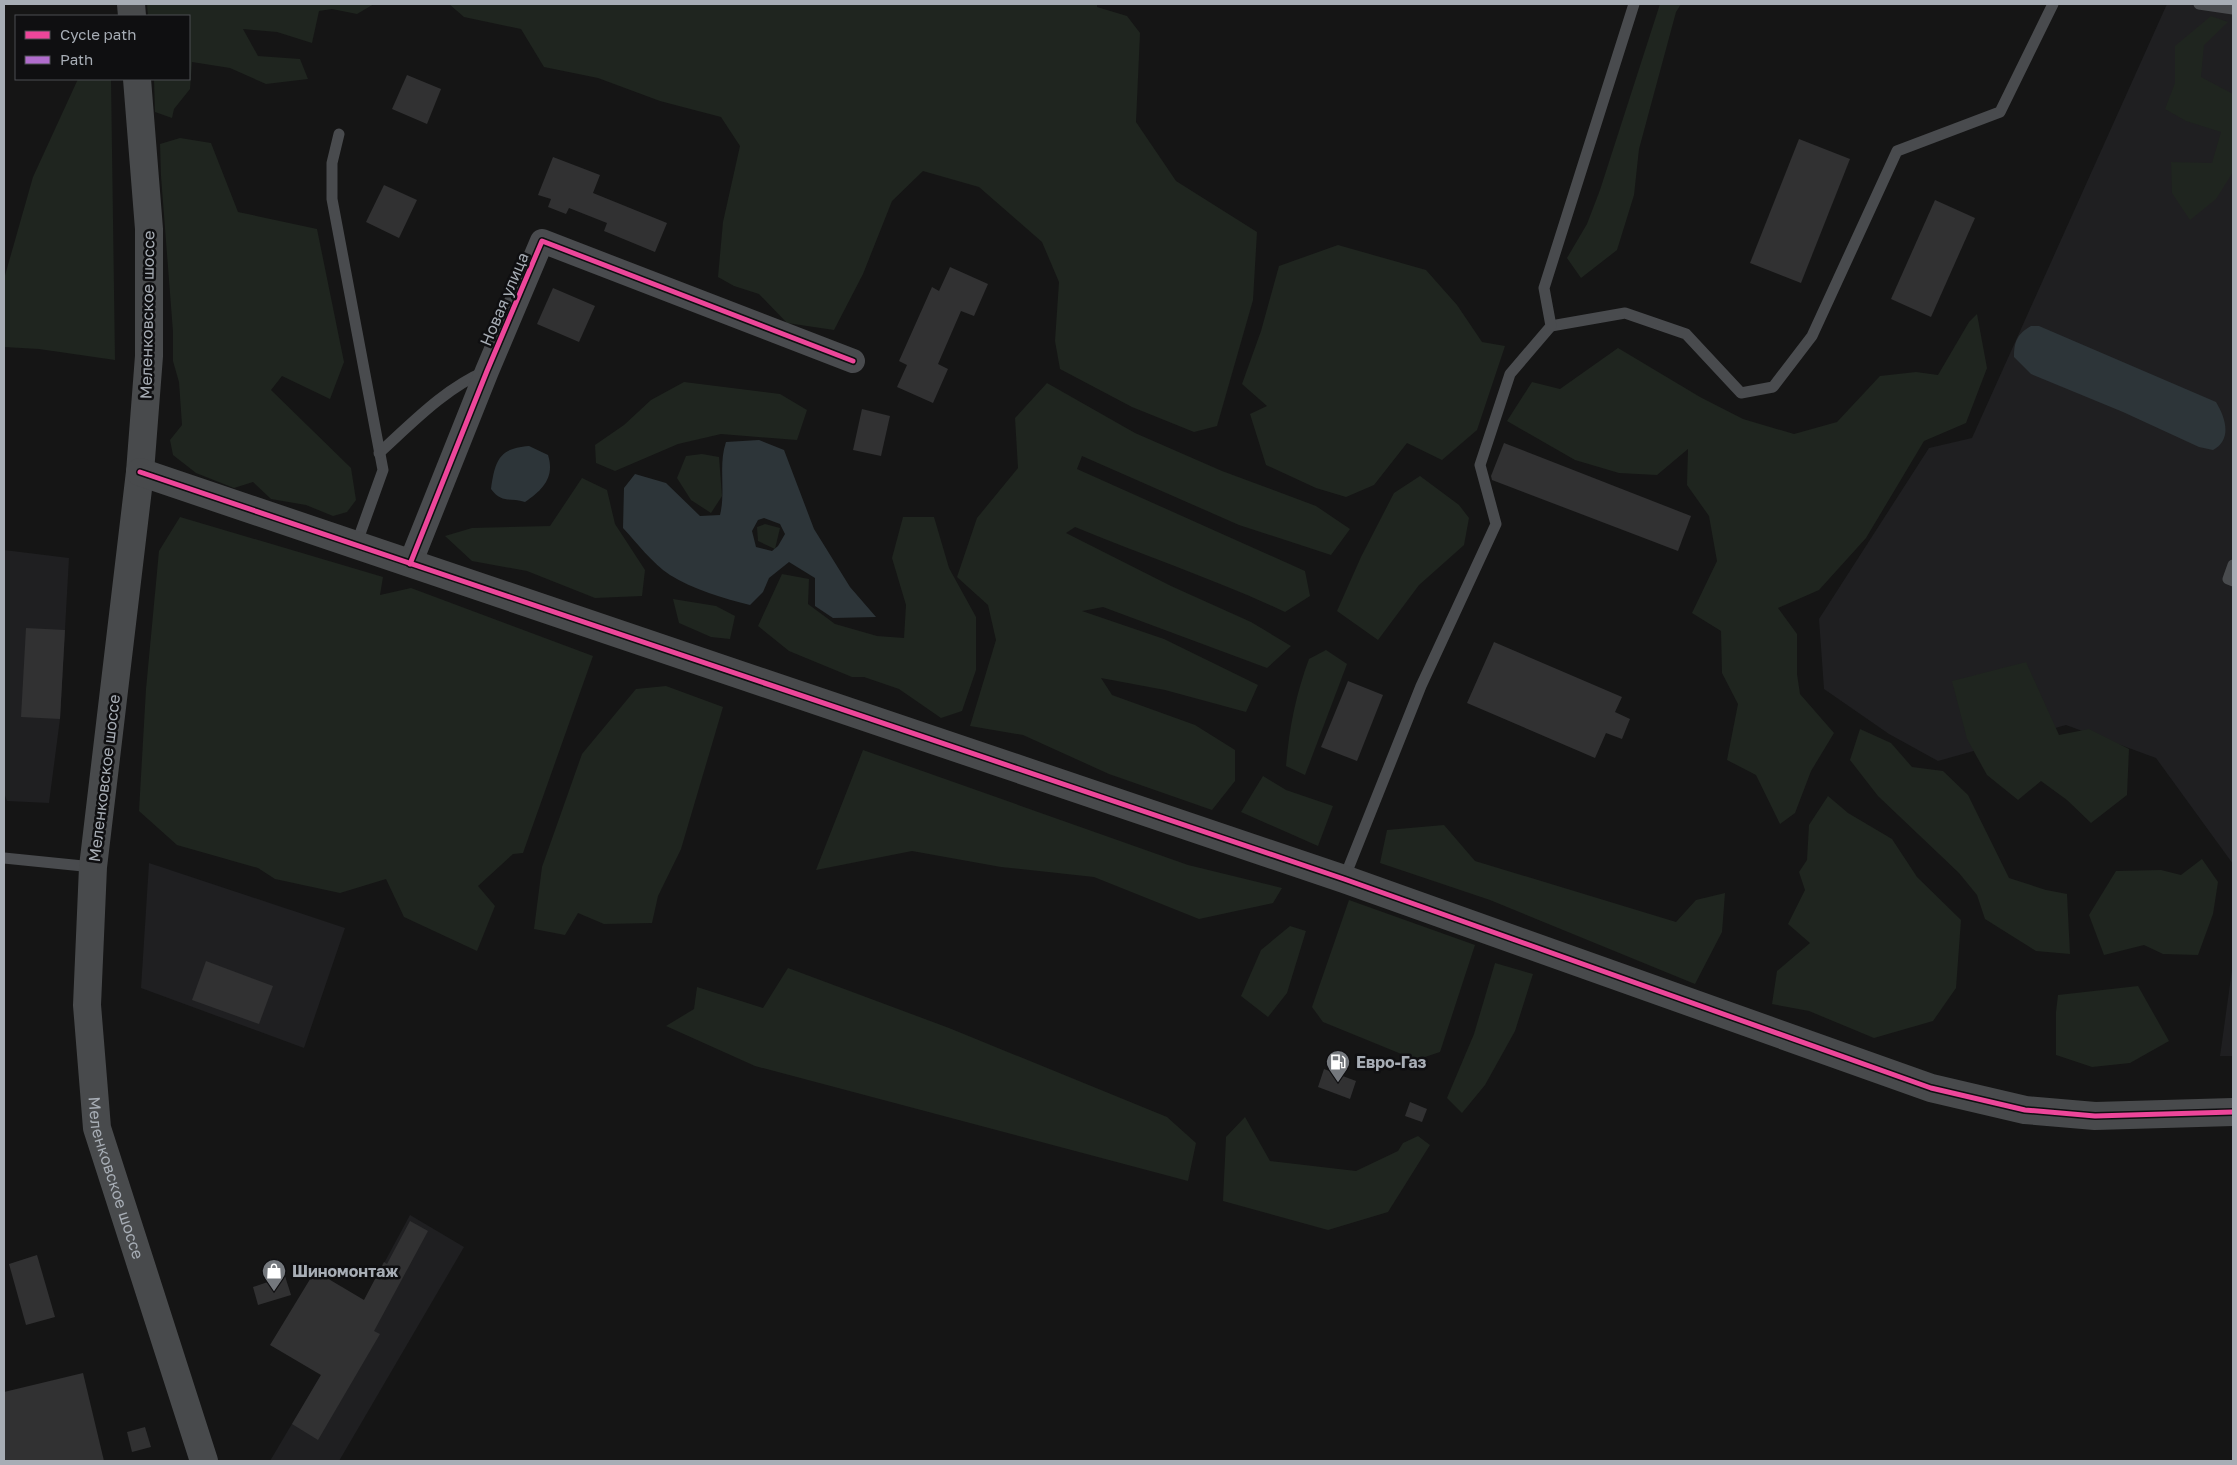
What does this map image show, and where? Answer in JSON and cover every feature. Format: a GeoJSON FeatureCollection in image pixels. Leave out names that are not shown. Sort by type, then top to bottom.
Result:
{"type":"FeatureCollection","features":[{"type":"Feature","properties":{"kind":"street","name":"Меленковское шоссе"},"geometry":{"type":"LineString","coordinates":[[137,80],[149,229],[150,356],[140,472],[93,867],[87,1005],[97,1128],[204,1461]]}},
{"type":"Feature","properties":{"kind":"street","name":"Новая улица"},"geometry":{"type":"LineString","coordinates":[[410,564],[487,371],[542,241],[853,360]]}},
{"type":"Feature","properties":{"kind":"street"},"geometry":{"type":"LineString","coordinates":[[140,472],[1344,879],[1931,1088],[2025,1110],[2077,1115],[2233,1112]]}},
{"type":"Feature","properties":{"kind":"lane"},"geometry":{"type":"LineString","coordinates":[[1551,326],[1544,288],[1634,4]]}},
{"type":"Feature","properties":{"kind":"lane"},"geometry":{"type":"LineString","coordinates":[[1344,879],[1421,686],[1496,524],[1480,465],[1510,374],[1551,326],[1625,312],[1686,334],[1741,393],[1773,387],[1812,336],[1897,151],[2000,112],[2053,4]]}},
{"type":"Feature","properties":{"kind":"lane"},"geometry":{"type":"LineString","coordinates":[[2199,4],[2233,9]]}},
{"type":"Feature","properties":{"kind":"lane"},"geometry":{"type":"LineString","coordinates":[[339,134],[332,163],[332,199],[378,453],[383,470],[356,545]]}},
{"type":"Feature","properties":{"kind":"lane"},"geometry":{"type":"LineString","coordinates":[[378,453],[469,378],[487,371]]}},
{"type":"Feature","properties":{"kind":"lane"},"geometry":{"type":"LineString","coordinates":[[2233,565],[2228,579],[2233,581]]}},
{"type":"Feature","properties":{"kind":"lane"},"geometry":{"type":"LineString","coordinates":[[4,858],[93,867]]}},
{"type":"Feature","properties":{"kind":"shaded area"},"geometry":{"type":"Polygon","coordinates":[[[147,4],[374,4],[357,14],[332,9],[319,11],[312,43],[277,32],[243,29],[258,56],[300,59],[308,79],[266,84],[230,68],[192,62],[190,89],[174,109],[172,118],[155,112],[154,80],[190,80],[190,15],[148,15],[147,4]]]}},
{"type":"Feature","properties":{"kind":"shaded area"},"geometry":{"type":"Polygon","coordinates":[[[449,4],[1097,4],[1097,7],[1127,16],[1140,33],[1136,122],[1176,181],[1257,232],[1253,300],[1217,426],[1194,432],[1132,407],[1060,369],[1055,341],[1059,282],[1042,242],[979,187],[923,171],[892,201],[863,274],[834,330],[787,323],[759,294],[734,286],[718,277],[723,222],[740,146],[721,117],[660,101],[598,78],[544,67],[521,29],[464,17],[449,4]]]}},
{"type":"Feature","properties":{"kind":"shaded area"},"geometry":{"type":"Polygon","coordinates":[[[1660,4],[1681,4],[1676,12],[1639,149],[1634,195],[1617,250],[1581,278],[1567,258],[1587,224],[1600,190],[1660,4]]]}},
{"type":"Feature","properties":{"kind":"shaded area"},"geometry":{"type":"Polygon","coordinates":[[[2167,4],[2233,4],[2233,864],[2156,758],[2066,725],[1938,761],[1889,734],[1824,689],[1819,619],[1929,448],[1972,438],[2167,4]]]}},
{"type":"Feature","properties":{"kind":"shaded area"},"geometry":{"type":"Polygon","coordinates":[[[2211,16],[2228,22],[2204,45],[2201,77],[2233,94],[2233,172],[2216,199],[2190,220],[2172,193],[2171,162],[2212,163],[2221,132],[2186,121],[2165,109],[2175,83],[2175,46],[2211,16]]]}},
{"type":"Feature","properties":{"kind":"shaded area"},"geometry":{"type":"Polygon","coordinates":[[[78,80],[111,80],[115,360],[39,349],[4,347],[4,279],[33,177],[78,80]]]}},
{"type":"Feature","properties":{"kind":"shaded area"},"geometry":{"type":"Polygon","coordinates":[[[180,138],[211,143],[238,212],[317,229],[344,362],[330,399],[282,376],[271,390],[351,468],[356,500],[347,512],[333,516],[306,505],[271,499],[253,482],[234,488],[196,473],[173,455],[170,440],[182,425],[179,382],[173,361],[173,332],[160,144],[180,138]]]}},
{"type":"Feature","properties":{"kind":"shaded area"},"geometry":{"type":"Polygon","coordinates":[[[1338,245],[1426,270],[1457,305],[1482,342],[1505,346],[1477,430],[1442,460],[1407,443],[1374,485],[1346,497],[1316,488],[1266,465],[1250,414],[1267,406],[1242,384],[1261,331],[1279,266],[1338,245]]]}},
{"type":"Feature","properties":{"kind":"shaded area"},"geometry":{"type":"Polygon","coordinates":[[[1977,314],[1987,368],[1966,423],[1924,441],[1866,538],[1819,590],[1778,608],[1797,634],[1797,674],[1800,694],[1834,733],[1811,771],[1795,813],[1780,824],[1756,775],[1727,760],[1738,704],[1722,673],[1721,631],[1692,613],[1717,561],[1709,516],[1687,485],[1688,449],[1657,475],[1619,473],[1575,460],[1507,421],[1532,382],[1560,389],[1618,348],[1700,397],[1743,419],[1794,434],[1837,422],[1880,376],[1916,372],[1938,375],[1969,322],[1977,314]]]}},
{"type":"Feature","properties":{"kind":"shaded area"},"geometry":{"type":"Polygon","coordinates":[[[2031,326],[2039,326],[2216,402],[2224,421],[2225,434],[2223,440],[2213,450],[2199,447],[2123,412],[2031,374],[2014,357],[2017,339],[2022,332],[2031,326]]]}},
{"type":"Feature","properties":{"kind":"shaded area"},"geometry":{"type":"Polygon","coordinates":[[[684,382],[780,394],[807,410],[797,440],[721,434],[678,444],[615,471],[596,463],[595,445],[624,425],[651,400],[684,382]]]}},
{"type":"Feature","properties":{"kind":"shaded area"},"geometry":{"type":"Polygon","coordinates":[[[1047,383],[1135,433],[1222,471],[1316,506],[1350,529],[1331,555],[1239,525],[1082,456],[1077,469],[1305,571],[1310,596],[1285,612],[1233,589],[1075,527],[1066,533],[1171,586],[1251,622],[1291,646],[1267,668],[1103,607],[1082,611],[1164,639],[1258,685],[1246,712],[1165,690],[1101,678],[1112,695],[1195,725],[1235,750],[1235,781],[1212,810],[1109,774],[1023,735],[970,726],[996,640],[988,605],[957,577],[977,518],[1018,468],[1015,418],[1047,383]]]}},
{"type":"Feature","properties":{"kind":"shaded area"},"geometry":{"type":"Polygon","coordinates":[[[759,440],[784,450],[814,529],[850,587],[876,617],[833,618],[815,606],[815,578],[789,562],[769,578],[763,592],[750,605],[709,593],[688,585],[663,570],[623,528],[624,488],[635,474],[666,483],[700,516],[720,515],[722,506],[723,460],[726,442],[759,440]],[[764,518],[758,520],[752,531],[756,547],[772,551],[778,546],[785,534],[780,524],[764,518]]]}},
{"type":"Feature","properties":{"kind":"shaded area"},"geometry":{"type":"Polygon","coordinates":[[[529,446],[548,455],[550,470],[546,482],[537,493],[525,502],[499,497],[491,489],[494,471],[500,458],[511,450],[529,446]]]}},
{"type":"Feature","properties":{"kind":"shaded area"},"geometry":{"type":"Polygon","coordinates":[[[702,454],[719,457],[722,496],[711,513],[691,500],[677,478],[686,456],[702,454]]]}},
{"type":"Feature","properties":{"kind":"shaded area"},"geometry":{"type":"Polygon","coordinates":[[[1420,476],[1459,505],[1469,518],[1464,545],[1419,585],[1378,640],[1337,611],[1361,557],[1394,493],[1420,476]]]}},
{"type":"Feature","properties":{"kind":"shaded area"},"geometry":{"type":"Polygon","coordinates":[[[582,478],[607,490],[615,524],[645,570],[642,596],[595,598],[527,571],[472,561],[445,536],[472,528],[550,526],[582,478]]]}},
{"type":"Feature","properties":{"kind":"shaded area"},"geometry":{"type":"Polygon","coordinates":[[[180,517],[383,577],[380,595],[411,588],[593,656],[523,853],[513,854],[478,886],[495,906],[477,951],[404,917],[386,879],[340,893],[275,879],[258,868],[177,845],[139,811],[146,689],[159,551],[180,517]]]}},
{"type":"Feature","properties":{"kind":"shaded area"},"geometry":{"type":"Polygon","coordinates":[[[903,517],[934,517],[949,568],[976,617],[976,670],[962,711],[941,718],[899,689],[864,677],[852,677],[789,651],[758,626],[782,574],[809,579],[808,604],[835,624],[877,636],[904,638],[906,605],[892,558],[903,517]]]}},
{"type":"Feature","properties":{"kind":"shaded area"},"geometry":{"type":"Polygon","coordinates":[[[765,524],[780,528],[775,549],[758,541],[757,527],[765,524]]]}},
{"type":"Feature","properties":{"kind":"shaded area"},"geometry":{"type":"Polygon","coordinates":[[[4,550],[69,558],[60,719],[49,803],[7,801],[4,793],[4,550]]]}},
{"type":"Feature","properties":{"kind":"shaded area"},"geometry":{"type":"Polygon","coordinates":[[[673,599],[716,606],[735,616],[730,639],[711,637],[679,623],[673,599]]]}},
{"type":"Feature","properties":{"kind":"shaded area"},"geometry":{"type":"Polygon","coordinates":[[[1326,650],[1347,664],[1305,775],[1286,766],[1291,725],[1300,685],[1309,659],[1326,650]]]}},
{"type":"Feature","properties":{"kind":"shaded area"},"geometry":{"type":"Polygon","coordinates":[[[2026,662],[2059,735],[2089,729],[2129,749],[2127,795],[2091,823],[2067,800],[2041,781],[2018,800],[1987,775],[1967,739],[1952,681],[2026,662]]]}},
{"type":"Feature","properties":{"kind":"shaded area"},"geometry":{"type":"Polygon","coordinates":[[[666,686],[723,707],[681,849],[658,896],[652,923],[604,924],[578,913],[565,935],[534,929],[542,867],[582,754],[636,689],[666,686]]]}},
{"type":"Feature","properties":{"kind":"shaded area"},"geometry":{"type":"Polygon","coordinates":[[[1860,729],[1891,743],[1912,767],[1943,771],[1968,795],[2009,878],[2046,890],[2067,894],[2070,954],[2036,951],[1985,919],[1977,895],[1959,873],[1878,796],[1850,760],[1860,729]]]}},
{"type":"Feature","properties":{"kind":"shaded area"},"geometry":{"type":"Polygon","coordinates":[[[863,750],[1188,865],[1282,888],[1273,903],[1199,919],[1094,877],[1001,867],[912,851],[816,870],[863,750]]]}},
{"type":"Feature","properties":{"kind":"shaded area"},"geometry":{"type":"Polygon","coordinates":[[[1263,776],[1286,790],[1333,806],[1318,846],[1241,812],[1263,776]]]}},
{"type":"Feature","properties":{"kind":"shaded area"},"geometry":{"type":"Polygon","coordinates":[[[1828,796],[1848,813],[1892,839],[1917,877],[1961,920],[1956,988],[1933,1021],[1874,1038],[1809,1011],[1772,1004],[1777,971],[1810,943],[1788,924],[1805,890],[1799,872],[1807,860],[1809,825],[1828,796]]]}},
{"type":"Feature","properties":{"kind":"shaded area"},"geometry":{"type":"Polygon","coordinates":[[[1444,825],[1475,861],[1676,922],[1696,900],[1725,893],[1722,932],[1695,984],[1490,900],[1380,863],[1387,830],[1444,825]]]}},
{"type":"Feature","properties":{"kind":"shaded area"},"geometry":{"type":"Polygon","coordinates":[[[2202,859],[2218,882],[2213,914],[2198,955],[2163,954],[2144,945],[2104,955],[2089,915],[2116,871],[2161,870],[2181,875],[2202,859]]]}},
{"type":"Feature","properties":{"kind":"shaded area"},"geometry":{"type":"Polygon","coordinates":[[[149,863],[345,928],[304,1048],[141,988],[149,863]]]}},
{"type":"Feature","properties":{"kind":"shaded area"},"geometry":{"type":"Polygon","coordinates":[[[1349,900],[1475,945],[1440,1052],[1416,1060],[1323,1022],[1312,1007],[1349,900]]]}},
{"type":"Feature","properties":{"kind":"shaded area"},"geometry":{"type":"Polygon","coordinates":[[[1290,926],[1306,931],[1287,993],[1268,1017],[1241,996],[1261,950],[1290,926]]]}},
{"type":"Feature","properties":{"kind":"shaded area"},"geometry":{"type":"Polygon","coordinates":[[[1495,963],[1533,974],[1515,1031],[1485,1085],[1462,1113],[1447,1098],[1474,1034],[1495,963]]]}},
{"type":"Feature","properties":{"kind":"shaded area"},"geometry":{"type":"Polygon","coordinates":[[[2233,963],[2233,1056],[2220,1056],[2233,963]]]}},
{"type":"Feature","properties":{"kind":"shaded area"},"geometry":{"type":"Polygon","coordinates":[[[788,968],[949,1028],[1167,1117],[1196,1143],[1188,1181],[755,1066],[666,1026],[694,1009],[697,987],[763,1008],[788,968]]]}},
{"type":"Feature","properties":{"kind":"shaded area"},"geometry":{"type":"Polygon","coordinates":[[[2138,986],[2169,1041],[2130,1063],[2092,1067],[2056,1055],[2058,995],[2138,986]]]}},
{"type":"Feature","properties":{"kind":"shaded area"},"geometry":{"type":"Polygon","coordinates":[[[1245,1117],[1270,1161],[1356,1171],[1398,1151],[1403,1143],[1418,1136],[1430,1145],[1388,1212],[1328,1230],[1223,1201],[1226,1137],[1245,1117]]]}},
{"type":"Feature","properties":{"kind":"shaded area"},"geometry":{"type":"Polygon","coordinates":[[[410,1215],[464,1247],[339,1461],[270,1461],[354,1319],[410,1215]]]}},
{"type":"Feature","properties":{"kind":"building"},"geometry":{"type":"Polygon","coordinates":[[[407,75],[441,89],[427,124],[392,109],[407,75]]]}},
{"type":"Feature","properties":{"kind":"building"},"geometry":{"type":"Polygon","coordinates":[[[1799,139],[1850,159],[1801,283],[1750,263],[1799,139]]]}},
{"type":"Feature","properties":{"kind":"building"},"geometry":{"type":"Polygon","coordinates":[[[553,157],[600,175],[593,193],[667,223],[655,252],[604,231],[607,223],[569,208],[566,214],[548,207],[551,199],[538,195],[553,157]]]}},
{"type":"Feature","properties":{"kind":"building"},"geometry":{"type":"Polygon","coordinates":[[[384,185],[417,200],[399,238],[366,222],[384,185]]]}},
{"type":"Feature","properties":{"kind":"building"},"geometry":{"type":"Polygon","coordinates":[[[1935,200],[1975,218],[1931,317],[1891,299],[1935,200]]]}},
{"type":"Feature","properties":{"kind":"building"},"geometry":{"type":"Polygon","coordinates":[[[950,267],[988,284],[974,316],[961,311],[938,364],[948,369],[933,403],[897,387],[907,365],[899,361],[932,287],[939,291],[950,267]]]}},
{"type":"Feature","properties":{"kind":"building"},"geometry":{"type":"Polygon","coordinates":[[[553,288],[595,306],[579,342],[537,324],[553,288]]]}},
{"type":"Feature","properties":{"kind":"building"},"geometry":{"type":"Polygon","coordinates":[[[862,409],[890,416],[881,456],[853,450],[862,409]]]}},
{"type":"Feature","properties":{"kind":"building"},"geometry":{"type":"Polygon","coordinates":[[[1504,443],[1691,516],[1678,551],[1492,480],[1491,476],[1504,443]]]}},
{"type":"Feature","properties":{"kind":"building"},"geometry":{"type":"Polygon","coordinates":[[[26,628],[65,630],[60,719],[21,717],[26,628]]]}},
{"type":"Feature","properties":{"kind":"building"},"geometry":{"type":"Polygon","coordinates":[[[1494,642],[1622,697],[1615,712],[1630,719],[1622,739],[1606,733],[1595,758],[1467,703],[1494,642]]]}},
{"type":"Feature","properties":{"kind":"building"},"geometry":{"type":"Polygon","coordinates":[[[1348,681],[1383,695],[1357,761],[1321,747],[1348,681]]]}},
{"type":"Feature","properties":{"kind":"building"},"geometry":{"type":"Polygon","coordinates":[[[206,961],[273,986],[259,1024],[192,1000],[206,961]]]}},
{"type":"Feature","properties":{"kind":"building"},"geometry":{"type":"Polygon","coordinates":[[[1324,1069],[1356,1081],[1350,1099],[1318,1087],[1324,1069]]]}},
{"type":"Feature","properties":{"kind":"building"},"geometry":{"type":"Polygon","coordinates":[[[1410,1102],[1427,1109],[1422,1122],[1405,1116],[1410,1102]]]}},
{"type":"Feature","properties":{"kind":"building"},"geometry":{"type":"Polygon","coordinates":[[[410,1221],[428,1231],[374,1331],[380,1334],[318,1440],[292,1424],[321,1375],[270,1345],[315,1271],[364,1300],[384,1262],[387,1264],[410,1221]]]}},
{"type":"Feature","properties":{"kind":"building"},"geometry":{"type":"Polygon","coordinates":[[[37,1255],[55,1317],[26,1325],[9,1264],[37,1255]]]}},
{"type":"Feature","properties":{"kind":"building"},"geometry":{"type":"Polygon","coordinates":[[[285,1276],[291,1295],[258,1305],[253,1287],[285,1276]]]}},
{"type":"Feature","properties":{"kind":"building"},"geometry":{"type":"Polygon","coordinates":[[[83,1373],[104,1461],[4,1461],[4,1392],[83,1373]]]}},
{"type":"Feature","properties":{"kind":"building"},"geometry":{"type":"Polygon","coordinates":[[[145,1427],[151,1447],[132,1452],[127,1432],[145,1427]]]}},
{"type":"Feature","properties":{"kind":"cycle path"},"geometry":{"type":"LineString","coordinates":[[410,564],[487,371],[542,241],[853,361]]}},
{"type":"Feature","properties":{"kind":"cycle path"},"geometry":{"type":"LineString","coordinates":[[140,472],[1344,879],[1931,1088],[2025,1110],[2095,1116],[2233,1112]]}},
{"type":"Feature","properties":{"kind":"place","name":"Евро-Газ"},"geometry":{"type":"Point","coordinates":[1338,1083]}},
{"type":"Feature","properties":{"kind":"place","name":"Шиномонтаж"},"geometry":{"type":"Point","coordinates":[274,1292]}}]}
